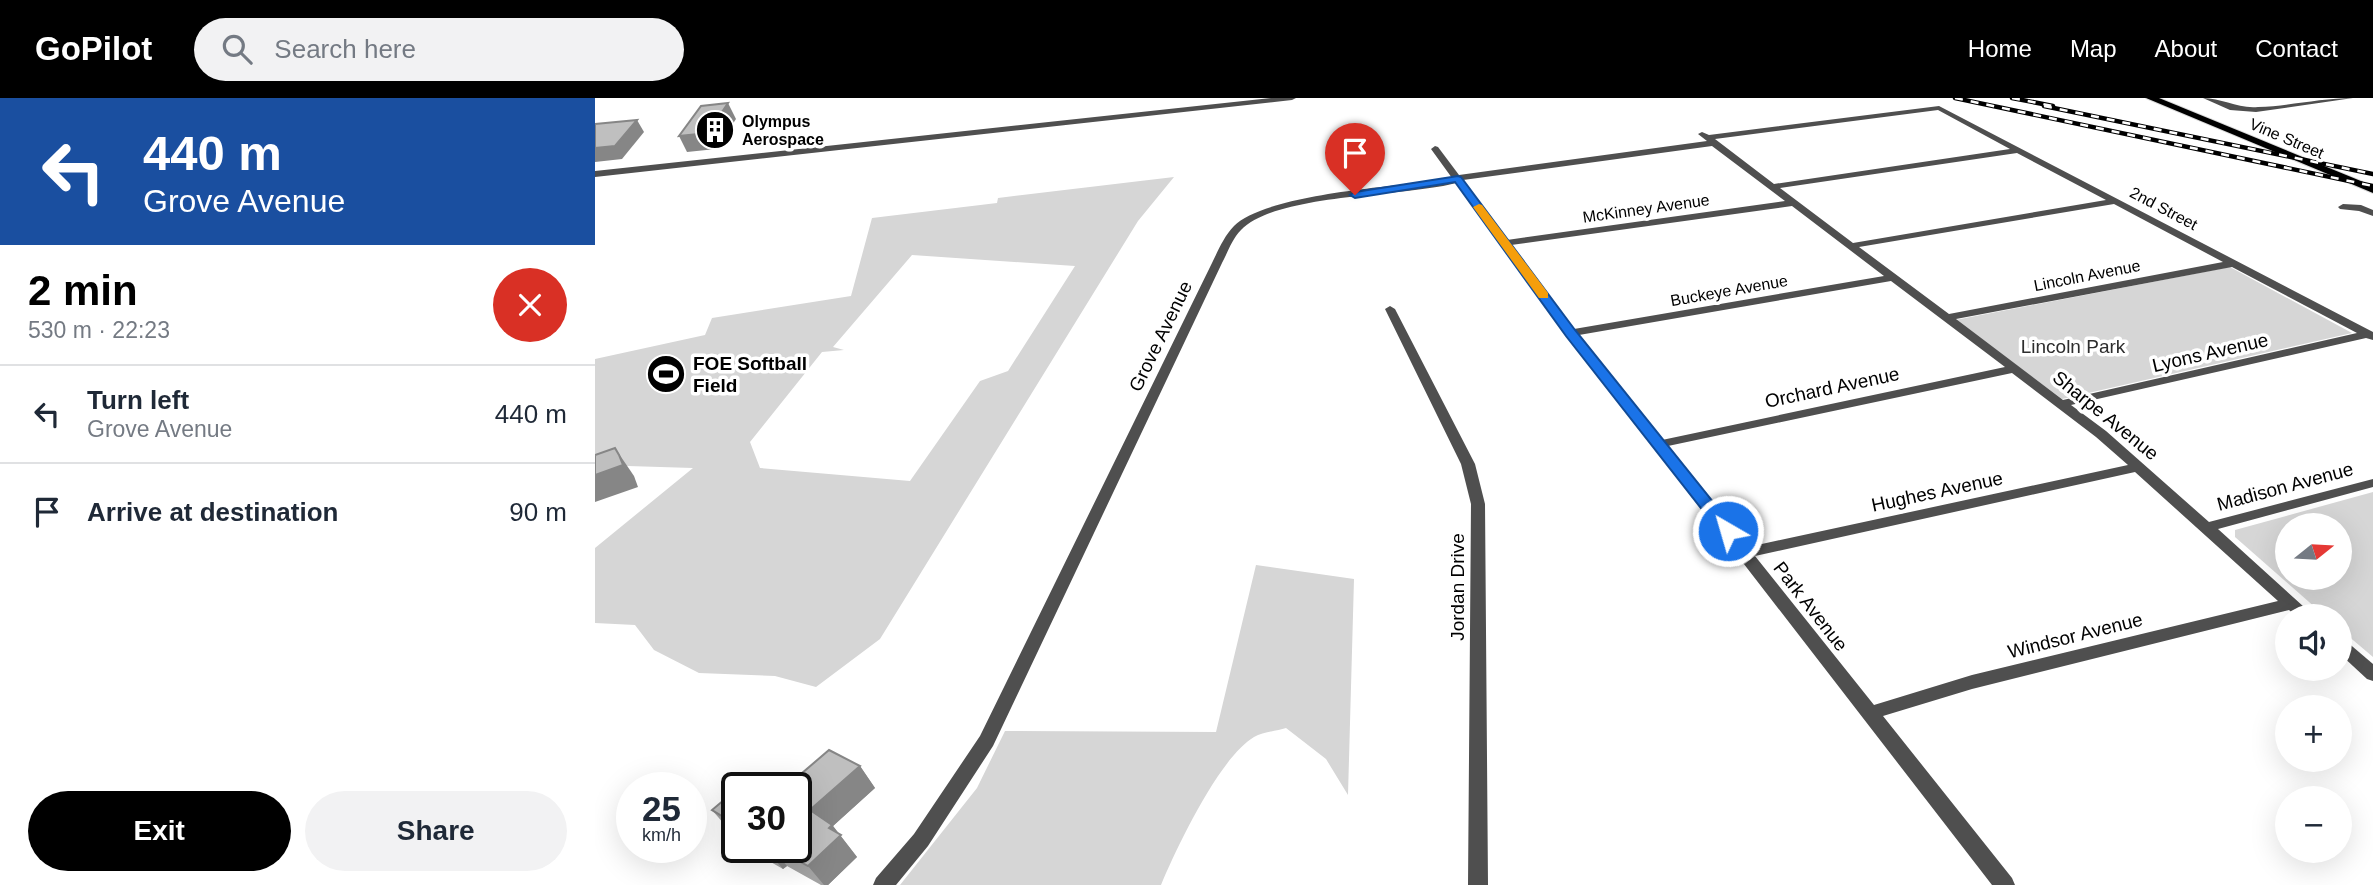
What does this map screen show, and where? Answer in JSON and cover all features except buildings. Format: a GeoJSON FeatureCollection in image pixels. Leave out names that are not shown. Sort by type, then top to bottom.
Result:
{"type":"FeatureCollection","features":[{"type":"Feature","properties":{"kind":"main road","name":"Vine Street"},"geometry":{"type":"LineString","coordinates":[[2151,98],[2373,190]]}},
{"type":"Feature","properties":{"kind":"main road","name":"Vine Street"},"geometry":{"type":"LineString","coordinates":[[2163,98],[2373,185]]}},
{"type":"Feature","properties":{"kind":"street"},"geometry":{"type":"LineString","coordinates":[[595,174],[1292,98]]}},
{"type":"Feature","properties":{"kind":"street"},"geometry":{"type":"LineString","coordinates":[[2207,98],[2233,108],[2256,110],[2349,98]]}},
{"type":"Feature","properties":{"kind":"street","name":"Grove Avenue"},"geometry":{"type":"LineString","coordinates":[[883,885],[921,840],[987,741],[1217,263],[1238,227],[1257,214],[1281,206],[1707,138],[1939,108]]}},
{"type":"Feature","properties":{"kind":"street","name":"2nd Street"},"geometry":{"type":"LineString","coordinates":[[1939,108],[2370,336]]}},
{"type":"Feature","properties":{"kind":"street","name":"Sharpe Avenue"},"geometry":{"type":"LineString","coordinates":[[1707,138],[2061,404],[2208,527],[2292,603]]}},
{"type":"Feature","properties":{"kind":"street","name":"Park Avenue"},"geometry":{"type":"LineString","coordinates":[[1435,149],[1571,333],[2005,885]]}},
{"type":"Feature","properties":{"kind":"street"},"geometry":{"type":"LineString","coordinates":[[1771,187],[2018,150]]}},
{"type":"Feature","properties":{"kind":"street"},"geometry":{"type":"LineString","coordinates":[[1850,246],[2115,201]]}},
{"type":"Feature","properties":{"kind":"street","name":"McKinney Avenue"},"geometry":{"type":"LineString","coordinates":[[1505,243],[1792,203]]}},
{"type":"Feature","properties":{"kind":"street"},"geometry":{"type":"LineString","coordinates":[[2343,207],[2361,208],[2373,213]]}},
{"type":"Feature","properties":{"kind":"street","name":"Lincoln Avenue"},"geometry":{"type":"LineString","coordinates":[[1946,318],[2234,263]]}},
{"type":"Feature","properties":{"kind":"street","name":"Buckeye Avenue"},"geometry":{"type":"LineString","coordinates":[[1571,333],[1892,278]]}},
{"type":"Feature","properties":{"kind":"street","name":"Jordan Drive"},"geometry":{"type":"LineString","coordinates":[[1390,309],[1468,464],[1478,504],[1478,885]]}},
{"type":"Feature","properties":{"kind":"street","name":"Lyons Avenue"},"geometry":{"type":"LineString","coordinates":[[2061,404],[2370,336]]}},
{"type":"Feature","properties":{"kind":"street","name":"Orchard Avenue"},"geometry":{"type":"LineString","coordinates":[[1660,444],[2013,369]]}},
{"type":"Feature","properties":{"kind":"street","name":"Hughes Avenue"},"geometry":{"type":"LineString","coordinates":[[1745,553],[2138,467]]}},
{"type":"Feature","properties":{"kind":"street","name":"Madison Avenue"},"geometry":{"type":"LineString","coordinates":[[2208,527],[2373,482]]}},
{"type":"Feature","properties":{"kind":"street","name":"Windsor Avenue"},"geometry":{"type":"LineString","coordinates":[[1870,713],[1972,682],[2292,603]]}},
{"type":"Feature","properties":{"kind":"street"},"geometry":{"type":"LineString","coordinates":[[2352,656],[2373,674]]}},
{"type":"Feature","properties":{"kind":"green space"},"geometry":{"type":"Polygon","coordinates":[[[1174,177],[1138,221],[880,639],[816,687],[775,676],[699,673],[654,650],[635,625],[595,623],[595,548],[693,468],[595,465],[595,359],[705,335],[712,318],[851,296],[872,218],[997,203],[998,198],[1174,177]],[[912,255],[833,347],[844,350],[822,352],[750,442],[760,468],[910,481],[980,381],[1008,371],[1075,266],[912,255]]]}},
{"type":"Feature","properties":{"kind":"green space","name":"Lincoln Park"},"geometry":{"type":"Polygon","coordinates":[[[2230,267],[2352,333],[2062,399],[1955,320],[2230,267]]]}},
{"type":"Feature","properties":{"kind":"green space"},"geometry":{"type":"Polygon","coordinates":[[[2373,492],[2373,657],[2352,639],[2352,604],[2311,604],[2295,590],[2352,590],[2352,513],[2297,513],[2373,492]]]}},
{"type":"Feature","properties":{"kind":"green space"},"geometry":{"type":"Polygon","coordinates":[[[2275,519],[2275,572],[2235,537],[2235,530],[2275,519]]]}},
{"type":"Feature","properties":{"kind":"green space"},"geometry":{"type":"Polygon","coordinates":[[[1256,565],[1354,579],[1348,795],[1326,759],[1286,728],[1254,737],[1227,764],[1200,805],[1161,885],[900,885],[977,788],[1005,731],[1216,732],[1256,565]]]}},
{"type":"Feature","properties":{"kind":"railway"},"geometry":{"type":"LineString","coordinates":[[1955,98],[2373,186]]}},
{"type":"Feature","properties":{"kind":"railway"},"geometry":{"type":"LineString","coordinates":[[2012,98],[2053,106]]}},
{"type":"Feature","properties":{"kind":"railway"},"geometry":{"type":"LineString","coordinates":[[2044,106],[2373,174]]}},
{"type":"Feature","properties":{"kind":"slow traffic"},"geometry":{"type":"LineString","coordinates":[[1479,207],[1543,296]]}},
{"type":"Feature","properties":{"kind":"place","name":"Olympus Aerospace"},"geometry":{"type":"Point","coordinates":[715,130]}},
{"type":"Feature","properties":{"kind":"place","name":"FOE Softball Field"},"geometry":{"type":"Point","coordinates":[666,374]}},
{"type":"Feature","properties":{"kind":"route"},"geometry":{"type":"LineString","coordinates":[[1355,195],[1458,179],[1571,333],[1728,531]]}}]}
